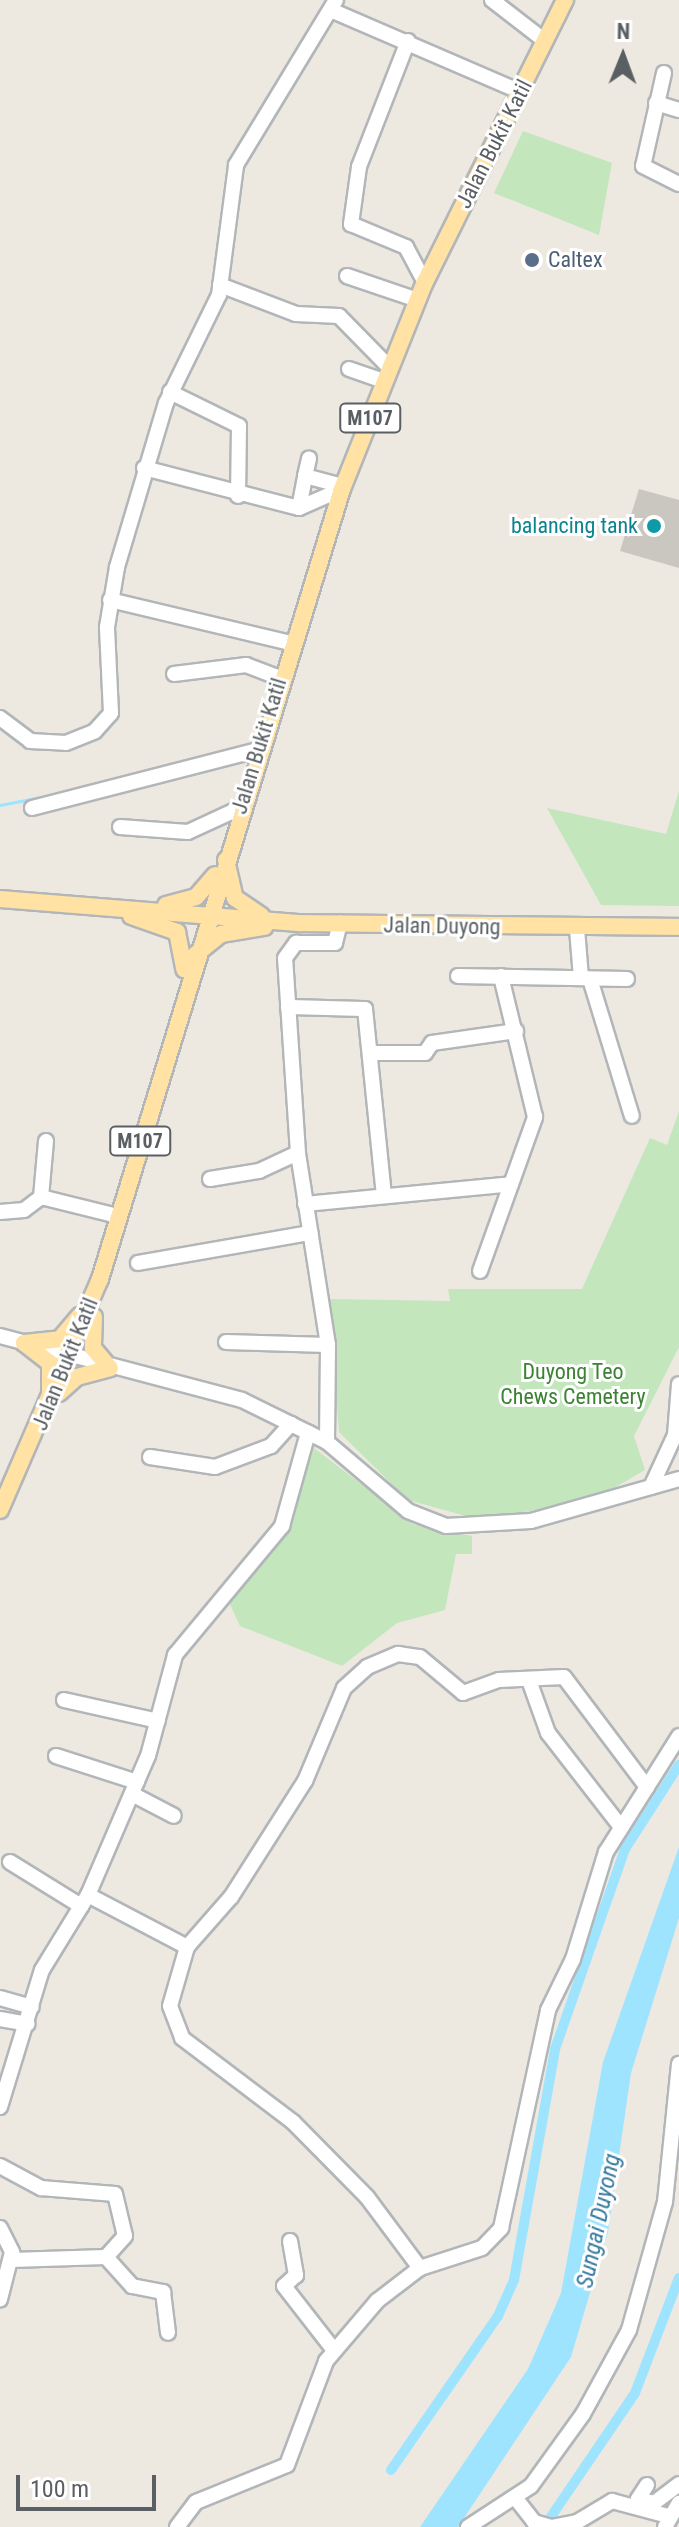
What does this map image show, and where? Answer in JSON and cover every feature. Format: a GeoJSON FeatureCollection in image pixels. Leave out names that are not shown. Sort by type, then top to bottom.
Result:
{"type":"FeatureCollection","features":[{"type":"Feature","properties":{"kind":"main road","name":"Jalan Bukit Katil"},"geometry":{"type":"LineString","coordinates":[[0,1510],[71,1359],[100,1279],[179,1002],[290,643],[343,487],[425,282],[565,0]]}},
{"type":"Feature","properties":{"kind":"main road"},"geometry":{"type":"LineString","coordinates":[[0,899],[89,905],[187,902],[226,856]]}},
{"type":"Feature","properties":{"kind":"main road"},"geometry":{"type":"LineString","coordinates":[[226,856],[235,898],[274,921]]}},
{"type":"Feature","properties":{"kind":"main road"},"geometry":{"type":"LineString","coordinates":[[89,905],[177,932],[186,956],[179,1002]]}},
{"type":"Feature","properties":{"kind":"main road","name":"Jalan Duyong"},"geometry":{"type":"LineString","coordinates":[[89,905],[301,923],[577,929],[679,927]]}},
{"type":"Feature","properties":{"kind":"main road"},"geometry":{"type":"LineString","coordinates":[[194,955],[221,934],[301,923]]}},
{"type":"Feature","properties":{"kind":"main road"},"geometry":{"type":"LineString","coordinates":[[44,1420],[53,1374],[24,1343],[71,1331],[100,1279]]}},
{"type":"Feature","properties":{"kind":"main road"},"geometry":{"type":"LineString","coordinates":[[53,1400],[70,1381],[110,1368],[90,1337],[100,1279]]}},
{"type":"Feature","properties":{"kind":"street"},"geometry":{"type":"LineString","coordinates":[[492,0],[545,41]]}},
{"type":"Feature","properties":{"kind":"street"},"geometry":{"type":"LineString","coordinates":[[0,718],[30,741],[49,743],[82,738],[105,722],[114,687],[110,600],[144,468],[170,392],[220,285],[236,165],[334,5],[521,92]]}},
{"type":"Feature","properties":{"kind":"street"},"geometry":{"type":"LineString","coordinates":[[408,41],[359,167],[351,224],[414,253],[425,282]]}},
{"type":"Feature","properties":{"kind":"street"},"geometry":{"type":"LineString","coordinates":[[664,73],[643,166],[679,184]]}},
{"type":"Feature","properties":{"kind":"street"},"geometry":{"type":"LineString","coordinates":[[656,103],[679,110]]}},
{"type":"Feature","properties":{"kind":"street"},"geometry":{"type":"LineString","coordinates":[[347,276],[418,300]]}},
{"type":"Feature","properties":{"kind":"street"},"geometry":{"type":"LineString","coordinates":[[220,285],[296,314],[339,316],[386,374]]}},
{"type":"Feature","properties":{"kind":"street"},"geometry":{"type":"LineString","coordinates":[[349,369],[386,374]]}},
{"type":"Feature","properties":{"kind":"street"},"geometry":{"type":"LineString","coordinates":[[170,392],[239,426],[238,496]]}},
{"type":"Feature","properties":{"kind":"street"},"geometry":{"type":"LineString","coordinates":[[299,508],[309,458]]}},
{"type":"Feature","properties":{"kind":"street"},"geometry":{"type":"LineString","coordinates":[[144,468],[238,496],[299,508],[343,487]]}},
{"type":"Feature","properties":{"kind":"street"},"geometry":{"type":"LineString","coordinates":[[305,476],[343,487]]}},
{"type":"Feature","properties":{"kind":"street"},"geometry":{"type":"LineString","coordinates":[[110,600],[290,643]]}},
{"type":"Feature","properties":{"kind":"street"},"geometry":{"type":"LineString","coordinates":[[174,674],[246,665],[280,678]]}},
{"type":"Feature","properties":{"kind":"street"},"geometry":{"type":"LineString","coordinates":[[32,808],[258,750]]}},
{"type":"Feature","properties":{"kind":"street"},"geometry":{"type":"LineString","coordinates":[[120,827],[188,832],[240,808]]}},
{"type":"Feature","properties":{"kind":"street"},"geometry":{"type":"LineString","coordinates":[[327,1442],[328,1345],[298,1153],[288,1007],[289,946],[335,943],[340,923]]}},
{"type":"Feature","properties":{"kind":"street"},"geometry":{"type":"LineString","coordinates":[[577,929],[586,978],[632,1116]]}},
{"type":"Feature","properties":{"kind":"street"},"geometry":{"type":"LineString","coordinates":[[458,976],[627,979]]}},
{"type":"Feature","properties":{"kind":"street"},"geometry":{"type":"LineString","coordinates":[[480,1271],[535,1117],[501,976]]}},
{"type":"Feature","properties":{"kind":"street"},"geometry":{"type":"LineString","coordinates":[[288,1007],[360,1005],[368,1016],[384,1196]]}},
{"type":"Feature","properties":{"kind":"street"},"geometry":{"type":"LineString","coordinates":[[372,1053],[425,1053],[432,1043],[516,1031]]}},
{"type":"Feature","properties":{"kind":"street"},"geometry":{"type":"LineString","coordinates":[[0,1212],[24,1210],[41,1197],[46,1141]]}},
{"type":"Feature","properties":{"kind":"street"},"geometry":{"type":"LineString","coordinates":[[210,1179],[259,1171],[298,1153]]}},
{"type":"Feature","properties":{"kind":"street"},"geometry":{"type":"LineString","coordinates":[[305,1204],[511,1184]]}},
{"type":"Feature","properties":{"kind":"street"},"geometry":{"type":"LineString","coordinates":[[41,1197],[118,1216]]}},
{"type":"Feature","properties":{"kind":"street"},"geometry":{"type":"LineString","coordinates":[[138,1263],[310,1233]]}},
{"type":"Feature","properties":{"kind":"street"},"geometry":{"type":"LineString","coordinates":[[0,1336],[71,1359],[242,1400],[327,1442],[408,1511],[446,1526],[531,1521],[679,1479]]}},
{"type":"Feature","properties":{"kind":"street"},"geometry":{"type":"LineString","coordinates":[[226,1342],[328,1345]]}},
{"type":"Feature","properties":{"kind":"street"},"geometry":{"type":"LineString","coordinates":[[651,1487],[673,1464],[679,1384]]}},
{"type":"Feature","properties":{"kind":"street"},"geometry":{"type":"LineString","coordinates":[[150,1457],[215,1467],[271,1446],[291,1424]]}},
{"type":"Feature","properties":{"kind":"street"},"geometry":{"type":"LineString","coordinates":[[0,2107],[28,2024],[42,1970],[84,1900],[135,1788],[183,1640],[282,1526],[308,1433]]}},
{"type":"Feature","properties":{"kind":"street"},"geometry":{"type":"LineString","coordinates":[[420,2268],[367,2197],[293,2122],[182,2038],[170,2006],[187,1947],[231,1897],[305,1781],[337,1699],[354,1676],[408,1654],[463,1693],[499,1680],[530,1683],[550,1675],[569,1681],[647,1787]]}},
{"type":"Feature","properties":{"kind":"street"},"geometry":{"type":"LineString","coordinates":[[530,1683],[548,1733],[621,1827]]}},
{"type":"Feature","properties":{"kind":"street"},"geometry":{"type":"LineString","coordinates":[[64,1700],[158,1721]]}},
{"type":"Feature","properties":{"kind":"street"},"geometry":{"type":"LineString","coordinates":[[177,2527],[191,2505],[287,2465],[333,2349],[377,2301],[420,2268],[482,2248],[501,2228],[548,2010],[621,1827],[679,1736]]}},
{"type":"Feature","properties":{"kind":"street"},"geometry":{"type":"LineString","coordinates":[[56,1756],[135,1788],[174,1816]]}},
{"type":"Feature","properties":{"kind":"street"},"geometry":{"type":"LineString","coordinates":[[10,1862],[187,1947]]}},
{"type":"Feature","properties":{"kind":"street"},"geometry":{"type":"LineString","coordinates":[[0,1998],[32,2007]]}},
{"type":"Feature","properties":{"kind":"street"},"geometry":{"type":"LineString","coordinates":[[0,2019],[28,2024]]}},
{"type":"Feature","properties":{"kind":"street"},"geometry":{"type":"LineString","coordinates":[[468,2527],[517,2500],[583,2414],[629,2330],[665,2202],[679,2064]]}},
{"type":"Feature","properties":{"kind":"street"},"geometry":{"type":"LineString","coordinates":[[0,2166],[41,2188],[115,2194],[125,2236],[106,2257],[11,2260]]}},
{"type":"Feature","properties":{"kind":"street"},"geometry":{"type":"LineString","coordinates":[[0,2228],[11,2260],[0,2299]]}},
{"type":"Feature","properties":{"kind":"street"},"geometry":{"type":"LineString","coordinates":[[290,2241],[296,2275],[284,2286],[333,2349]]}},
{"type":"Feature","properties":{"kind":"street"},"geometry":{"type":"LineString","coordinates":[[106,2257],[136,2288],[163,2292],[168,2333]]}},
{"type":"Feature","properties":{"kind":"street"},"geometry":{"type":"LineString","coordinates":[[647,2485],[638,2499],[654,2503],[679,2484]]}},
{"type":"Feature","properties":{"kind":"street"},"geometry":{"type":"LineString","coordinates":[[517,2500],[534,2522],[551,2527],[577,2522],[612,2501],[666,2521],[679,2503]]}},
{"type":"Feature","properties":{"kind":"green space"},"geometry":{"type":"Polygon","coordinates":[[[523,131],[612,163],[599,235],[494,193],[523,131]]]}},
{"type":"Feature","properties":{"kind":"green space"},"geometry":{"type":"Polygon","coordinates":[[[679,791],[679,906],[601,905],[547,808],[666,834],[679,791]]]}},
{"type":"Feature","properties":{"kind":"green space","name":"Duyong Teo Chews Cemetery"},"geometry":{"type":"Polygon","coordinates":[[[679,1111],[679,1347],[634,1436],[645,1470],[602,1495],[484,1521],[408,1500],[339,1432],[329,1299],[450,1301],[448,1289],[582,1289],[650,1138],[667,1145],[679,1111]]]}},
{"type":"Feature","properties":{"kind":"green space"},"geometry":{"type":"Polygon","coordinates":[[[314,1448],[413,1524],[472,1536],[472,1554],[456,1554],[445,1610],[397,1623],[342,1666],[240,1626],[227,1598],[286,1530],[314,1448]]]}},
{"type":"Feature","properties":{"kind":"water","name":"Sungai Duyong"},"geometry":{"type":"Polygon","coordinates":[[[679,1847],[679,1918],[631,2073],[608,2232],[571,2357],[458,2527],[420,2527],[528,2369],[561,2293],[603,2062],[679,1847]]]}},
{"type":"Feature","properties":{"kind":"building","name":"balancing tank"},"geometry":{"type":"Polygon","coordinates":[[[639,489],[679,500],[679,568],[620,551],[639,489]]]}},
{"type":"Feature","properties":{"kind":"waterway"},"geometry":{"type":"LineString","coordinates":[[0,805],[72,791]]}},
{"type":"Feature","properties":{"kind":"waterway"},"geometry":{"type":"LineString","coordinates":[[391,2470],[498,2316],[514,2280],[555,2049],[625,1849],[679,1765]]}},
{"type":"Feature","properties":{"kind":"waterway"},"geometry":{"type":"LineString","coordinates":[[546,2524],[635,2393],[679,2278]]}},
{"type":"Feature","properties":{"kind":"place","name":"Caltex"},"geometry":{"type":"Point","coordinates":[532,260]}},
{"type":"Feature","properties":{"kind":"place","name":"balancing tank"},"geometry":{"type":"Point","coordinates":[654,526]}}]}
